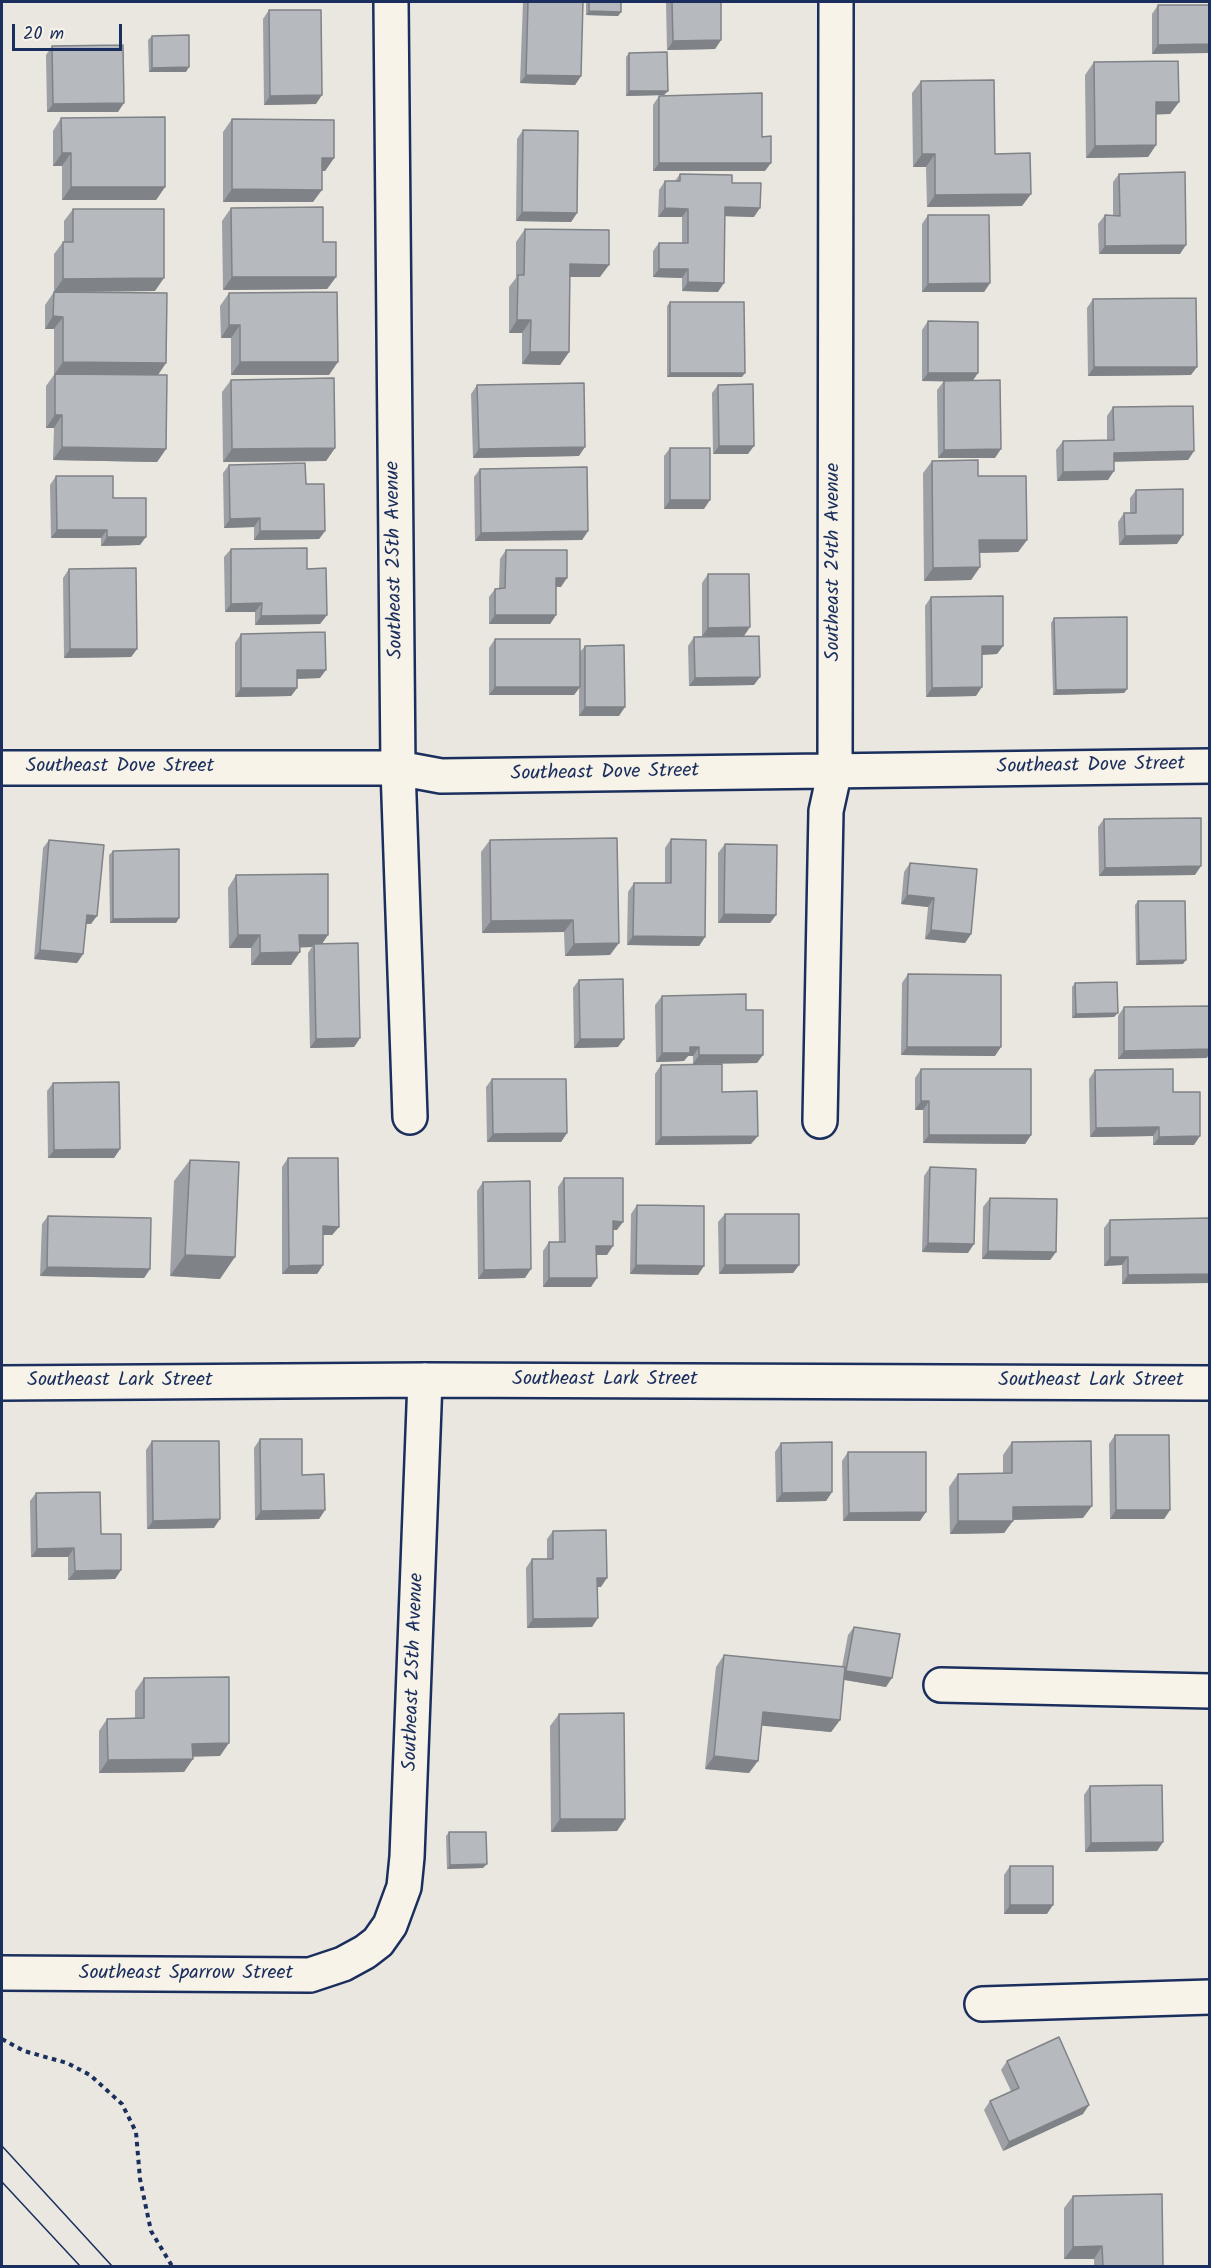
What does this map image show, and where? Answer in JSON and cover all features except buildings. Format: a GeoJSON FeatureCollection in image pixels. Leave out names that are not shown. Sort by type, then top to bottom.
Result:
{"type":"FeatureCollection","features":[{"type":"Feature","properties":{"kind":"street","name":"Southeast 25th Avenue"},"geometry":{"type":"LineString","coordinates":[[391,2],[398,768],[410,1117]]}},
{"type":"Feature","properties":{"kind":"street","name":"Southeast 24th Avenue"},"geometry":{"type":"LineString","coordinates":[[820,1121],[826,811],[835,770],[836,2]]}},
{"type":"Feature","properties":{"kind":"street","name":"Southeast Dove Street"},"geometry":{"type":"LineString","coordinates":[[2,768],[398,768],[441,776],[1209,766]]}},
{"type":"Feature","properties":{"kind":"street","name":"Southeast 25th Avenue"},"geometry":{"type":"LineString","coordinates":[[365,1952],[378,1941],[398,1911],[407,1857],[425,1380]]}},
{"type":"Feature","properties":{"kind":"street","name":"Southeast Lark Street"},"geometry":{"type":"LineString","coordinates":[[2,1383],[425,1380],[1209,1383]]}},
{"type":"Feature","properties":{"kind":"street"},"geometry":{"type":"LineString","coordinates":[[941,1685],[1209,1691]]}},
{"type":"Feature","properties":{"kind":"street","name":"Southeast Sparrow Street"},"geometry":{"type":"LineString","coordinates":[[2,1974],[290,1977],[326,1971],[365,1952]]}},
{"type":"Feature","properties":{"kind":"street"},"geometry":{"type":"LineString","coordinates":[[982,2004],[1209,1997]]}},
{"type":"Feature","properties":{"kind":"path"},"geometry":{"type":"LineString","coordinates":[[2,2039],[24,2051],[68,2063],[90,2074],[122,2104],[136,2132],[140,2179],[151,2231],[172,2266]]}},
{"type":"Feature","properties":{"kind":"tram line"},"geometry":{"type":"LineString","coordinates":[[2,2146],[112,2266]]}},
{"type":"Feature","properties":{"kind":"tram line"},"geometry":{"type":"LineString","coordinates":[[2,2182],[80,2266]]}}]}
